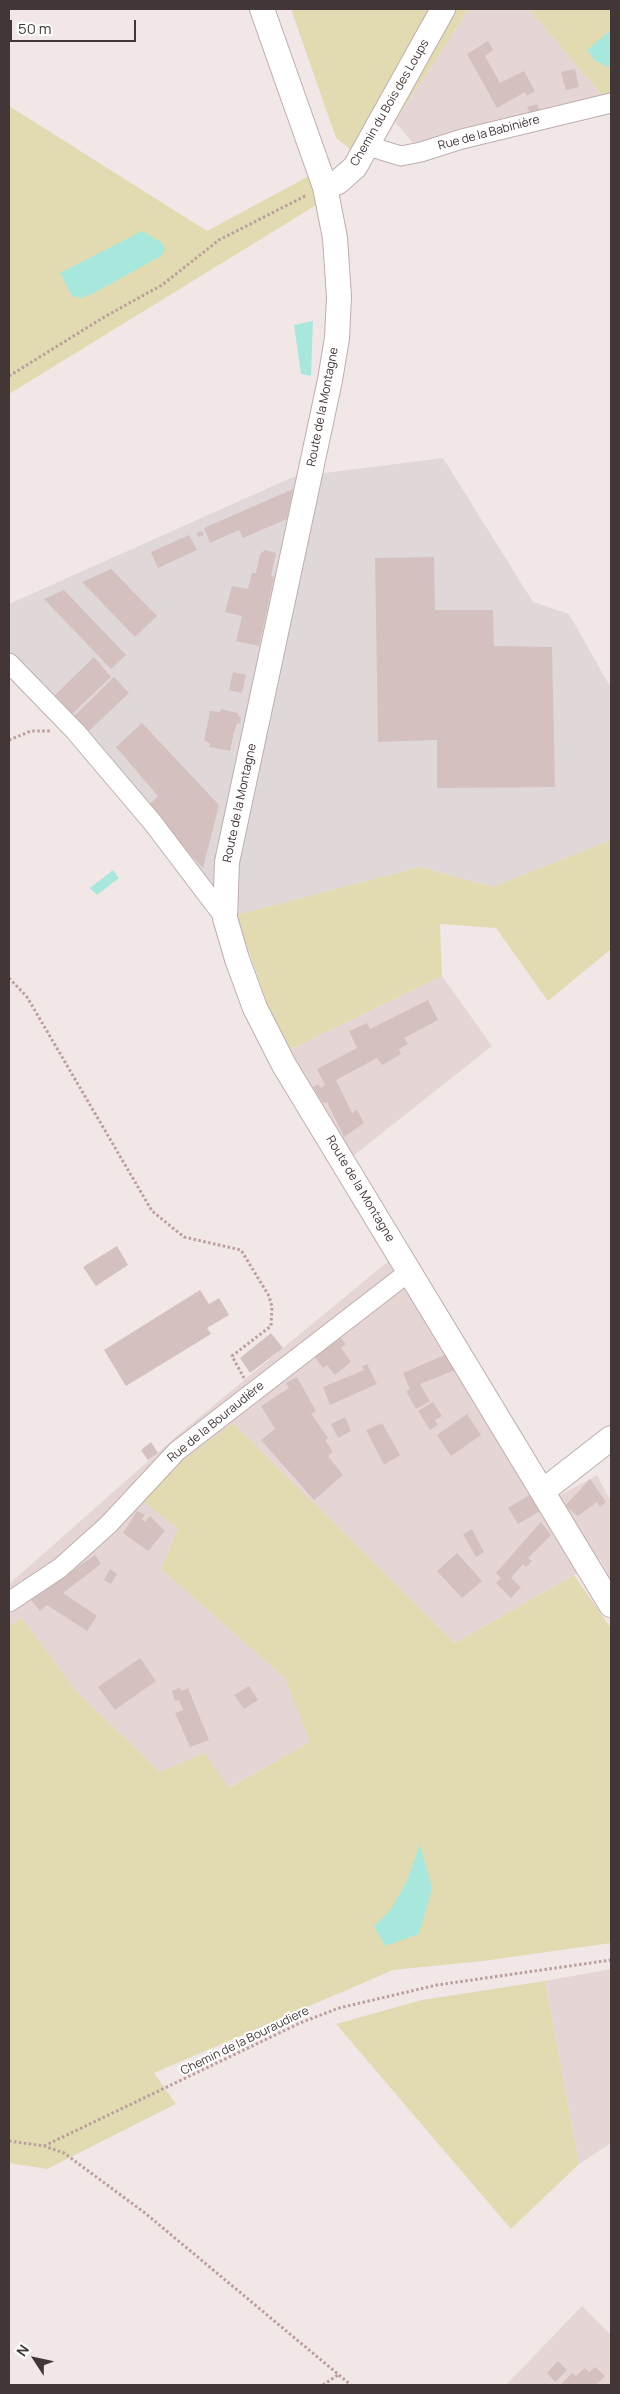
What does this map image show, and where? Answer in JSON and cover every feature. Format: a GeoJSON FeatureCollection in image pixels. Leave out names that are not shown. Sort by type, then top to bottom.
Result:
{"type":"FeatureCollection","features":[{"type":"Feature","properties":{"kind":"street","name":"Route de la Montagne"},"geometry":{"type":"LineString","coordinates":[[262,9],[325,187],[335,238],[339,297],[330,380],[227,862],[225,918],[237,959],[255,1008],[284,1065],[611,1605]]}},
{"type":"Feature","properties":{"kind":"street","name":"Chemin du Bois des Loups"},"geometry":{"type":"LineString","coordinates":[[325,187],[338,182],[355,167],[444,9]]}},
{"type":"Feature","properties":{"kind":"street","name":"Rue de la Babinière"},"geometry":{"type":"LineString","coordinates":[[368,146],[401,156],[421,152],[462,139],[611,103]]}},
{"type":"Feature","properties":{"kind":"street"},"geometry":{"type":"LineString","coordinates":[[9,663],[76,731],[154,824],[225,918]]}},
{"type":"Feature","properties":{"kind":"street","name":"Rue de la Bouraudière"},"geometry":{"type":"LineString","coordinates":[[9,1602],[60,1568],[108,1525],[177,1451],[410,1271]]}},
{"type":"Feature","properties":{"kind":"street"},"geometry":{"type":"LineString","coordinates":[[542,1491],[611,1438]]}},
{"type":"Feature","properties":{"kind":"path"},"geometry":{"type":"LineString","coordinates":[[9,376],[106,316],[162,285],[218,240],[325,187]]}},
{"type":"Feature","properties":{"kind":"path"},"geometry":{"type":"LineString","coordinates":[[9,740],[31,731],[76,731]]}},
{"type":"Feature","properties":{"kind":"path"},"geometry":{"type":"LineString","coordinates":[[9,978],[27,997],[152,1211],[184,1237],[241,1250],[269,1296],[272,1307],[271,1326],[232,1356],[252,1392]]}},
{"type":"Feature","properties":{"kind":"path","name":"Chemin de la Bouraudiere"},"geometry":{"type":"LineString","coordinates":[[44,2146],[300,2022],[339,2008],[436,1985],[611,1960]]}},
{"type":"Feature","properties":{"kind":"path"},"geometry":{"type":"LineString","coordinates":[[9,2141],[44,2146],[64,2153],[145,2212],[351,2385]]}},
{"type":"Feature","properties":{"kind":"path"},"geometry":{"type":"LineString","coordinates":[[323,2385],[338,2375]]}},
{"type":"Feature","properties":{"kind":"shaded area"},"geometry":{"type":"Polygon","coordinates":[[[291,9],[469,9],[395,122],[351,150],[336,138],[291,9]]]}},
{"type":"Feature","properties":{"kind":"shaded area"},"geometry":{"type":"Polygon","coordinates":[[[469,9],[529,9],[602,95],[413,143],[395,122],[469,9]]]}},
{"type":"Feature","properties":{"kind":"shaded area"},"geometry":{"type":"Polygon","coordinates":[[[529,9],[611,9],[611,94],[602,95],[529,9]]]}},
{"type":"Feature","properties":{"kind":"shaded area"},"geometry":{"type":"Polygon","coordinates":[[[9,106],[207,231],[309,176],[318,204],[9,394],[9,106]]]}},
{"type":"Feature","properties":{"kind":"shaded area"},"geometry":{"type":"Polygon","coordinates":[[[443,458],[533,602],[569,614],[611,688],[611,840],[493,887],[420,867],[225,918],[9,663],[9,604],[293,477],[443,458]]]}},
{"type":"Feature","properties":{"kind":"shaded area"},"geometry":{"type":"Polygon","coordinates":[[[611,840],[611,949],[548,1001],[496,928],[440,924],[442,976],[289,1050],[268,1006],[236,915],[420,867],[493,887],[611,840]]]}},
{"type":"Feature","properties":{"kind":"shaded area"},"geometry":{"type":"Polygon","coordinates":[[[442,976],[492,1046],[353,1156],[289,1050],[442,976]]]}},
{"type":"Feature","properties":{"kind":"shaded area"},"geometry":{"type":"Polygon","coordinates":[[[392,1258],[544,1504],[597,1475],[611,1502],[611,1580],[600,1560],[455,1643],[233,1423],[178,1528],[161,1569],[285,1678],[311,1742],[228,1788],[160,1772],[76,1691],[22,1618],[9,1626],[9,1584],[179,1434],[392,1258]]]}},
{"type":"Feature","properties":{"kind":"shaded area"},"geometry":{"type":"Polygon","coordinates":[[[233,1423],[455,1643],[574,1575],[611,1628],[611,1943],[483,1961],[393,1970],[154,2073],[176,2104],[47,2169],[9,2163],[9,1626],[22,1618],[76,1691],[160,1772],[204,1753],[229,1788],[310,1742],[285,1678],[161,1569],[178,1528],[135,1496],[233,1423]]]}},
{"type":"Feature","properties":{"kind":"shaded area"},"geometry":{"type":"Polygon","coordinates":[[[611,1969],[611,2143],[579,2164],[545,1981],[611,1969]]]}},
{"type":"Feature","properties":{"kind":"shaded area"},"geometry":{"type":"Polygon","coordinates":[[[545,1981],[579,2164],[511,2229],[336,2024],[422,2000],[545,1981]]]}},
{"type":"Feature","properties":{"kind":"shaded area"},"geometry":{"type":"Polygon","coordinates":[[[582,2306],[611,2335],[611,2385],[506,2385],[582,2306]]]}},
{"type":"Feature","properties":{"kind":"water"},"geometry":{"type":"Polygon","coordinates":[[[611,30],[611,65],[607,67],[594,60],[587,50],[611,30]]]}},
{"type":"Feature","properties":{"kind":"water"},"geometry":{"type":"Polygon","coordinates":[[[142,231],[162,243],[165,250],[161,256],[94,293],[82,298],[72,296],[60,273],[142,231]]]}},
{"type":"Feature","properties":{"kind":"water"},"geometry":{"type":"Polygon","coordinates":[[[313,321],[311,376],[301,374],[294,325],[313,321]]]}},
{"type":"Feature","properties":{"kind":"water"},"geometry":{"type":"Polygon","coordinates":[[[113,870],[119,878],[97,895],[90,888],[113,870]]]}},
{"type":"Feature","properties":{"kind":"water"},"geometry":{"type":"Polygon","coordinates":[[[420,1844],[432,1888],[419,1934],[385,1946],[374,1926],[391,1909],[406,1883],[420,1844]]]}},
{"type":"Feature","properties":{"kind":"building"},"geometry":{"type":"Polygon","coordinates":[[[488,41],[493,50],[485,56],[500,83],[524,71],[535,91],[527,96],[525,92],[497,108],[467,54],[488,41]]]}},
{"type":"Feature","properties":{"kind":"building"},"geometry":{"type":"Polygon","coordinates":[[[575,69],[579,87],[566,90],[561,72],[575,69]]]}},
{"type":"Feature","properties":{"kind":"building"},"geometry":{"type":"Polygon","coordinates":[[[537,104],[540,111],[530,114],[527,107],[537,104]]]}},
{"type":"Feature","properties":{"kind":"building"},"geometry":{"type":"Polygon","coordinates":[[[293,489],[287,519],[243,538],[239,530],[210,543],[204,528],[293,489]]]}},
{"type":"Feature","properties":{"kind":"building"},"geometry":{"type":"Polygon","coordinates":[[[202,531],[204,535],[198,537],[196,533],[202,531]]]}},
{"type":"Feature","properties":{"kind":"building"},"geometry":{"type":"Polygon","coordinates":[[[189,535],[197,550],[158,568],[151,552],[189,535]]]}},
{"type":"Feature","properties":{"kind":"building"},"geometry":{"type":"Polygon","coordinates":[[[265,550],[276,553],[271,576],[274,577],[259,646],[236,641],[242,616],[225,612],[232,586],[248,589],[252,573],[256,573],[260,554],[265,550]]]}},
{"type":"Feature","properties":{"kind":"building"},"geometry":{"type":"Polygon","coordinates":[[[434,557],[435,610],[493,610],[494,646],[552,647],[555,787],[437,788],[437,740],[378,742],[375,558],[434,557]]]}},
{"type":"Feature","properties":{"kind":"building"},"geometry":{"type":"Polygon","coordinates":[[[111,569],[157,616],[135,637],[82,582],[111,569]]]}},
{"type":"Feature","properties":{"kind":"building"},"geometry":{"type":"Polygon","coordinates":[[[64,590],[126,655],[111,669],[44,599],[64,590]]]}},
{"type":"Feature","properties":{"kind":"building"},"geometry":{"type":"Polygon","coordinates":[[[94,657],[111,677],[72,714],[55,695],[94,657]]]}},
{"type":"Feature","properties":{"kind":"building"},"geometry":{"type":"Polygon","coordinates":[[[233,672],[246,675],[242,693],[229,690],[233,672]]]}},
{"type":"Feature","properties":{"kind":"building"},"geometry":{"type":"Polygon","coordinates":[[[114,677],[129,693],[89,731],[74,716],[114,677]]]}},
{"type":"Feature","properties":{"kind":"building"},"geometry":{"type":"Polygon","coordinates":[[[221,709],[238,713],[238,716],[241,717],[240,723],[237,724],[234,732],[230,751],[209,747],[210,743],[204,741],[210,711],[220,712],[221,709]]]}},
{"type":"Feature","properties":{"kind":"building"},"geometry":{"type":"Polygon","coordinates":[[[142,723],[219,805],[203,868],[146,808],[158,796],[116,747],[142,723]]]}},
{"type":"Feature","properties":{"kind":"building"},"geometry":{"type":"Polygon","coordinates":[[[428,1000],[438,1020],[404,1038],[408,1044],[399,1049],[401,1054],[382,1065],[377,1058],[336,1080],[352,1113],[357,1110],[364,1123],[344,1137],[327,1102],[323,1103],[313,1087],[318,1084],[321,1088],[325,1085],[317,1069],[357,1048],[349,1031],[367,1023],[370,1029],[428,1000]]]}},
{"type":"Feature","properties":{"kind":"building"},"geometry":{"type":"Polygon","coordinates":[[[117,1246],[128,1265],[96,1286],[83,1267],[117,1246]]]}},
{"type":"Feature","properties":{"kind":"building"},"geometry":{"type":"Polygon","coordinates":[[[200,1290],[209,1304],[219,1298],[229,1315],[207,1328],[211,1334],[126,1386],[104,1350],[200,1290]]]}},
{"type":"Feature","properties":{"kind":"building"},"geometry":{"type":"Polygon","coordinates":[[[271,1333],[283,1348],[250,1373],[240,1358],[271,1333]]]}},
{"type":"Feature","properties":{"kind":"building"},"geometry":{"type":"Polygon","coordinates":[[[341,1338],[346,1344],[341,1348],[351,1362],[335,1375],[327,1365],[323,1368],[315,1357],[341,1338]]]}},
{"type":"Feature","properties":{"kind":"building"},"geometry":{"type":"Polygon","coordinates":[[[449,1353],[458,1369],[420,1384],[430,1401],[416,1409],[406,1391],[410,1389],[403,1373],[449,1353]]]}},
{"type":"Feature","properties":{"kind":"building"},"geometry":{"type":"Polygon","coordinates":[[[367,1364],[377,1384],[330,1405],[323,1387],[364,1370],[362,1366],[367,1364]]]}},
{"type":"Feature","properties":{"kind":"building"},"geometry":{"type":"Polygon","coordinates":[[[297,1377],[316,1411],[311,1414],[328,1438],[325,1440],[333,1452],[328,1456],[343,1475],[314,1500],[261,1440],[275,1429],[261,1406],[289,1388],[286,1383],[297,1377]]]}},
{"type":"Feature","properties":{"kind":"building"},"geometry":{"type":"Polygon","coordinates":[[[433,1402],[442,1416],[435,1420],[438,1425],[430,1430],[418,1411],[433,1402]]]}},
{"type":"Feature","properties":{"kind":"building"},"geometry":{"type":"Polygon","coordinates":[[[467,1414],[481,1435],[451,1456],[437,1435],[467,1414]]]}},
{"type":"Feature","properties":{"kind":"building"},"geometry":{"type":"Polygon","coordinates":[[[345,1417],[351,1431],[338,1438],[331,1424],[345,1417]]]}},
{"type":"Feature","properties":{"kind":"building"},"geometry":{"type":"Polygon","coordinates":[[[382,1423],[400,1455],[384,1465],[366,1430],[382,1423]]]}},
{"type":"Feature","properties":{"kind":"building"},"geometry":{"type":"Polygon","coordinates":[[[151,1442],[158,1453],[148,1460],[141,1450],[151,1442]]]}},
{"type":"Feature","properties":{"kind":"building"},"geometry":{"type":"Polygon","coordinates":[[[590,1479],[606,1502],[600,1507],[597,1502],[578,1516],[565,1506],[590,1479]]]}},
{"type":"Feature","properties":{"kind":"building"},"geometry":{"type":"Polygon","coordinates":[[[531,1494],[540,1511],[518,1524],[508,1508],[531,1494]]]}},
{"type":"Feature","properties":{"kind":"building"},"geometry":{"type":"Polygon","coordinates":[[[137,1511],[145,1514],[142,1519],[145,1522],[150,1516],[165,1531],[148,1551],[123,1533],[137,1511]]]}},
{"type":"Feature","properties":{"kind":"building"},"geometry":{"type":"Polygon","coordinates":[[[541,1522],[551,1535],[528,1558],[532,1561],[526,1567],[523,1564],[511,1578],[521,1587],[511,1598],[496,1583],[501,1578],[496,1573],[541,1522]]]}},
{"type":"Feature","properties":{"kind":"building"},"geometry":{"type":"Polygon","coordinates":[[[472,1529],[484,1552],[476,1557],[463,1534],[472,1529]]]}},
{"type":"Feature","properties":{"kind":"building"},"geometry":{"type":"Polygon","coordinates":[[[457,1553],[482,1581],[462,1598],[437,1571],[457,1553]]]}},
{"type":"Feature","properties":{"kind":"building"},"geometry":{"type":"Polygon","coordinates":[[[95,1555],[101,1564],[63,1593],[97,1616],[87,1631],[47,1605],[40,1611],[31,1600],[95,1555]]]}},
{"type":"Feature","properties":{"kind":"building"},"geometry":{"type":"Polygon","coordinates":[[[110,1569],[117,1574],[111,1584],[104,1580],[110,1569]]]}},
{"type":"Feature","properties":{"kind":"building"},"geometry":{"type":"Polygon","coordinates":[[[140,1658],[156,1681],[115,1710],[98,1687],[140,1658]]]}},
{"type":"Feature","properties":{"kind":"building"},"geometry":{"type":"Polygon","coordinates":[[[249,1686],[258,1700],[244,1709],[234,1695],[249,1686]]]}},
{"type":"Feature","properties":{"kind":"building"},"geometry":{"type":"Polygon","coordinates":[[[180,1687],[181,1691],[188,1688],[209,1740],[190,1747],[175,1713],[183,1710],[179,1700],[175,1701],[172,1691],[180,1687]]]}},
{"type":"Feature","properties":{"kind":"building"},"geometry":{"type":"Polygon","coordinates":[[[558,2361],[567,2370],[555,2382],[547,2373],[558,2361]]]}},
{"type":"Feature","properties":{"kind":"building"},"geometry":{"type":"Polygon","coordinates":[[[595,2367],[605,2376],[596,2385],[561,2385],[572,2373],[576,2376],[585,2368],[589,2372],[595,2367]]]}}]}
